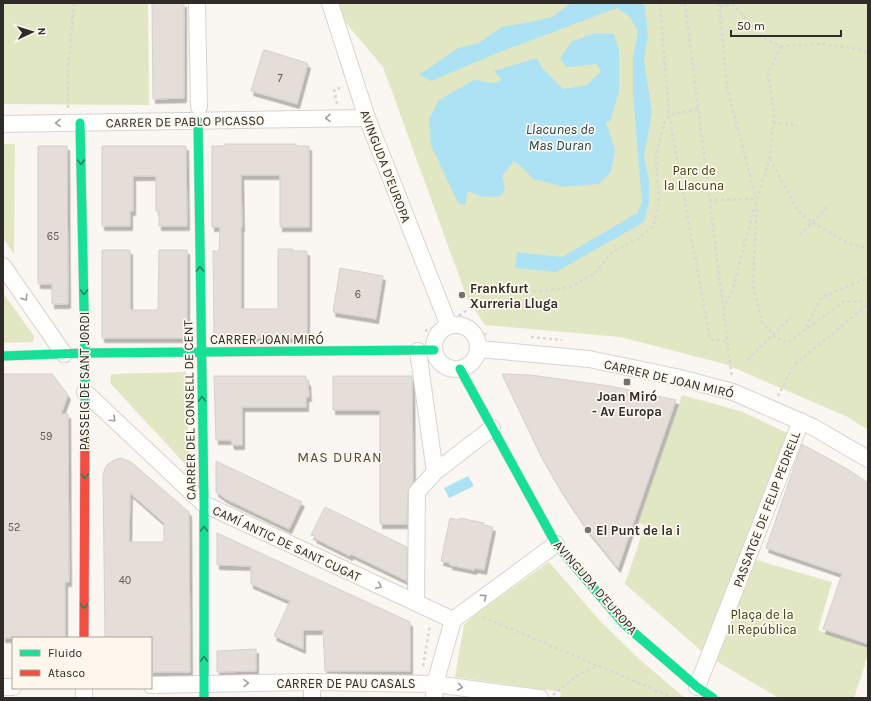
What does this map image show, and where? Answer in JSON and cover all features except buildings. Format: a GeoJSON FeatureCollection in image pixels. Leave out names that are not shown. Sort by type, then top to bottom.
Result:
{"type":"FeatureCollection","features":[{"type":"Feature","properties":{"kind":"street"},"geometry":{"type":"LineString","coordinates":[[196,3],[199,114]]}},
{"type":"Feature","properties":{"kind":"street","name":"AVINGUDA D'EUROPA"},"geometry":{"type":"LineString","coordinates":[[330,3],[367,118],[454,321]]}},
{"type":"Feature","properties":{"kind":"street","name":"CARRER DE PABLO PICASSO"},"geometry":{"type":"LineString","coordinates":[[3,124],[80,123],[199,114],[367,118]]}},
{"type":"Feature","properties":{"kind":"street","name":"CARRER DEL CONSELL DE CENT"},"geometry":{"type":"LineString","coordinates":[[199,114],[204,504],[204,691]]}},
{"type":"Feature","properties":{"kind":"street","name":"PASSEIG DE SANT JORDI"},"geometry":{"type":"LineString","coordinates":[[80,123],[85,353],[84,637]]}},
{"type":"Feature","properties":{"kind":"street"},"geometry":{"type":"LineString","coordinates":[[3,266],[64,354]]}},
{"type":"Feature","properties":{"kind":"street"},"geometry":{"type":"LineString","coordinates":[[454,321],[469,329],[475,335],[478,349],[474,360],[467,367],[460,369],[453,369],[444,365],[436,356],[434,350],[435,341],[439,333],[454,321]]}},
{"type":"Feature","properties":{"kind":"street","name":"CARRER DE JOAN MIRÓ"},"geometry":{"type":"LineString","coordinates":[[478,349],[589,360],[676,377],[733,392],[801,421],[868,459]]}},
{"type":"Feature","properties":{"kind":"street","name":"CARRER JOAN MIRÓ"},"geometry":{"type":"LineString","coordinates":[[3,356],[85,353],[434,350]]}},
{"type":"Feature","properties":{"kind":"street"},"geometry":{"type":"LineString","coordinates":[[418,351],[435,472]]}},
{"type":"Feature","properties":{"kind":"street","name":"AVINGUDA D'EUROPA"},"geometry":{"type":"LineString","coordinates":[[460,369],[556,544],[624,624],[697,687],[713,698]]}},
{"type":"Feature","properties":{"kind":"street","name":"CAMÍ ANTIC DE SANT CUGAT"},"geometry":{"type":"LineString","coordinates":[[85,392],[204,504],[452,620]]}},
{"type":"Feature","properties":{"kind":"street","name":"PASSATGE DE FELIP PEDRELL"},"geometry":{"type":"LineString","coordinates":[[697,687],[801,421]]}},
{"type":"Feature","properties":{"kind":"street"},"geometry":{"type":"LineString","coordinates":[[416,603],[417,492],[435,472],[492,428]]}},
{"type":"Feature","properties":{"kind":"street"},"geometry":{"type":"LineString","coordinates":[[434,691],[452,620],[556,544]]}},
{"type":"Feature","properties":{"kind":"street","name":"CARRER DE PAU CASALS"},"geometry":{"type":"LineString","coordinates":[[152,685],[204,691],[434,691],[540,698]]}},
{"type":"Feature","properties":{"kind":"path"},"geometry":{"type":"LineString","coordinates":[[68,108],[68,71],[74,3]]}},
{"type":"Feature","properties":{"kind":"path"},"geometry":{"type":"LineString","coordinates":[[660,3],[669,115],[710,339],[727,341]]}},
{"type":"Feature","properties":{"kind":"path"},"geometry":{"type":"LineString","coordinates":[[685,3],[732,378]]}},
{"type":"Feature","properties":{"kind":"path"},"geometry":{"type":"LineString","coordinates":[[719,3],[727,87],[757,199],[753,284],[762,322],[775,337],[788,343],[806,328],[843,302],[868,300]]}},
{"type":"Feature","properties":{"kind":"path"},"geometry":{"type":"LineString","coordinates":[[720,7],[733,4],[766,40],[781,46],[824,44],[862,50],[868,53]]}},
{"type":"Feature","properties":{"kind":"path"},"geometry":{"type":"LineString","coordinates":[[723,309],[732,292],[757,199],[770,158],[774,112],[768,74],[781,46]]}},
{"type":"Feature","properties":{"kind":"path"},"geometry":{"type":"LineString","coordinates":[[454,321],[495,288],[543,291],[570,287],[594,274],[612,252],[638,239],[653,226],[659,205],[656,157],[664,123],[669,115],[698,109]]}},
{"type":"Feature","properties":{"kind":"path"},"geometry":{"type":"LineString","coordinates":[[773,122],[798,126]]}},
{"type":"Feature","properties":{"kind":"path"},"geometry":{"type":"LineString","coordinates":[[770,158],[798,211],[812,222],[844,241],[868,248]]}},
{"type":"Feature","properties":{"kind":"path"},"geometry":{"type":"LineString","coordinates":[[710,200],[757,199]]}},
{"type":"Feature","properties":{"kind":"path"},"geometry":{"type":"LineString","coordinates":[[800,235],[830,204]]}},
{"type":"Feature","properties":{"kind":"path"},"geometry":{"type":"LineString","coordinates":[[806,328],[822,297],[868,278]]}},
{"type":"Feature","properties":{"kind":"path"},"geometry":{"type":"LineString","coordinates":[[778,397],[793,366],[868,304]]}},
{"type":"Feature","properties":{"kind":"path"},"geometry":{"type":"LineString","coordinates":[[747,360],[791,316]]}},
{"type":"Feature","properties":{"kind":"path"},"geometry":{"type":"LineString","coordinates":[[454,321],[466,324],[485,333]]}},
{"type":"Feature","properties":{"kind":"path"},"geometry":{"type":"LineString","coordinates":[[423,668],[432,610]]}},
{"type":"Feature","properties":{"kind":"path"},"geometry":{"type":"LineString","coordinates":[[466,610],[674,698]]}},
{"type":"Feature","properties":{"kind":"path"},"geometry":{"type":"LineString","coordinates":[[550,698],[579,674],[599,666]]}},
{"type":"Feature","properties":{"kind":"green space"},"geometry":{"type":"Polygon","coordinates":[[[3,3],[148,3],[149,105],[3,104],[3,3]]]}},
{"type":"Feature","properties":{"kind":"green space","name":"Parc de la Llacuna"},"geometry":{"type":"Polygon","coordinates":[[[329,3],[868,3],[868,430],[848,417],[725,364],[620,337],[485,325],[467,298],[383,67],[329,3]]]}},
{"type":"Feature","properties":{"kind":"green space"},"geometry":{"type":"Polygon","coordinates":[[[3,144],[15,144],[14,254],[3,238],[3,144]]]}},
{"type":"Feature","properties":{"kind":"green space"},"geometry":{"type":"Polygon","coordinates":[[[3,293],[34,336],[33,342],[3,343],[3,293]]]}},
{"type":"Feature","properties":{"kind":"green space"},"geometry":{"type":"Polygon","coordinates":[[[186,372],[189,455],[185,464],[110,383],[111,374],[186,372]]]}},
{"type":"Feature","properties":{"kind":"green space","name":"Plaça de la II República"},"geometry":{"type":"Polygon","coordinates":[[[682,395],[743,412],[800,439],[756,560],[832,582],[818,630],[868,649],[868,655],[854,698],[779,698],[706,655],[625,584],[645,525],[638,523],[682,395]]]}},
{"type":"Feature","properties":{"kind":"green space"},"geometry":{"type":"Polygon","coordinates":[[[549,562],[601,622],[638,658],[685,698],[560,698],[561,692],[455,677],[464,625],[477,613],[549,562]]]}},
{"type":"Feature","properties":{"kind":"water"},"geometry":{"type":"Polygon","coordinates":[[[571,3],[641,3],[645,6],[648,36],[644,61],[652,112],[644,156],[649,181],[649,203],[644,222],[556,272],[515,268],[517,252],[562,257],[637,213],[642,203],[633,95],[633,58],[638,31],[630,17],[617,8],[495,54],[431,81],[419,75],[458,48],[479,43],[502,27],[552,17],[571,3]]]}},
{"type":"Feature","properties":{"kind":"water","name":"Llacunes de Mas Duran"},"geometry":{"type":"Polygon","coordinates":[[[595,33],[614,34],[619,51],[619,92],[610,121],[606,122],[615,149],[611,172],[599,184],[564,187],[533,179],[514,161],[502,176],[505,189],[501,196],[482,197],[468,191],[465,205],[458,203],[431,145],[429,119],[439,100],[474,80],[494,83],[502,80],[494,71],[537,58],[542,68],[563,89],[587,85],[601,71],[597,64],[567,67],[560,59],[571,42],[595,33]]]}},
{"type":"Feature","properties":{"kind":"water"},"geometry":{"type":"Polygon","coordinates":[[[468,476],[474,486],[449,498],[444,488],[468,476]]]}},
{"type":"Feature","properties":{"kind":"traffic: fast"},"geometry":{"type":"LineString","coordinates":[[198,121],[204,504],[204,698]]}},
{"type":"Feature","properties":{"kind":"traffic: fast"},"geometry":{"type":"LineString","coordinates":[[80,123],[85,409]]}},
{"type":"Feature","properties":{"kind":"traffic: fast"},"geometry":{"type":"LineString","coordinates":[[3,356],[85,353],[434,350]]}},
{"type":"Feature","properties":{"kind":"traffic: fast"},"geometry":{"type":"LineString","coordinates":[[460,369],[556,544],[624,624],[697,687],[713,698]]}},
{"type":"Feature","properties":{"kind":"traffic: jam"},"geometry":{"type":"LineString","coordinates":[[84,637],[85,409]]}},
{"type":"Feature","properties":{"kind":"place","name":"Frankfurt Xurreria Lluga"},"geometry":{"type":"Point","coordinates":[462,295]}},
{"type":"Feature","properties":{"kind":"place","name":"Joan Miró - Av Europa"},"geometry":{"type":"Point","coordinates":[627,382]}},
{"type":"Feature","properties":{"kind":"place","name":"El Punt de la i"},"geometry":{"type":"Point","coordinates":[588,530]}},
{"type":"Feature","properties":{"kind":"district","name":"MAS DURAN"},"geometry":{"type":"Point","coordinates":[340,457]}}]}
